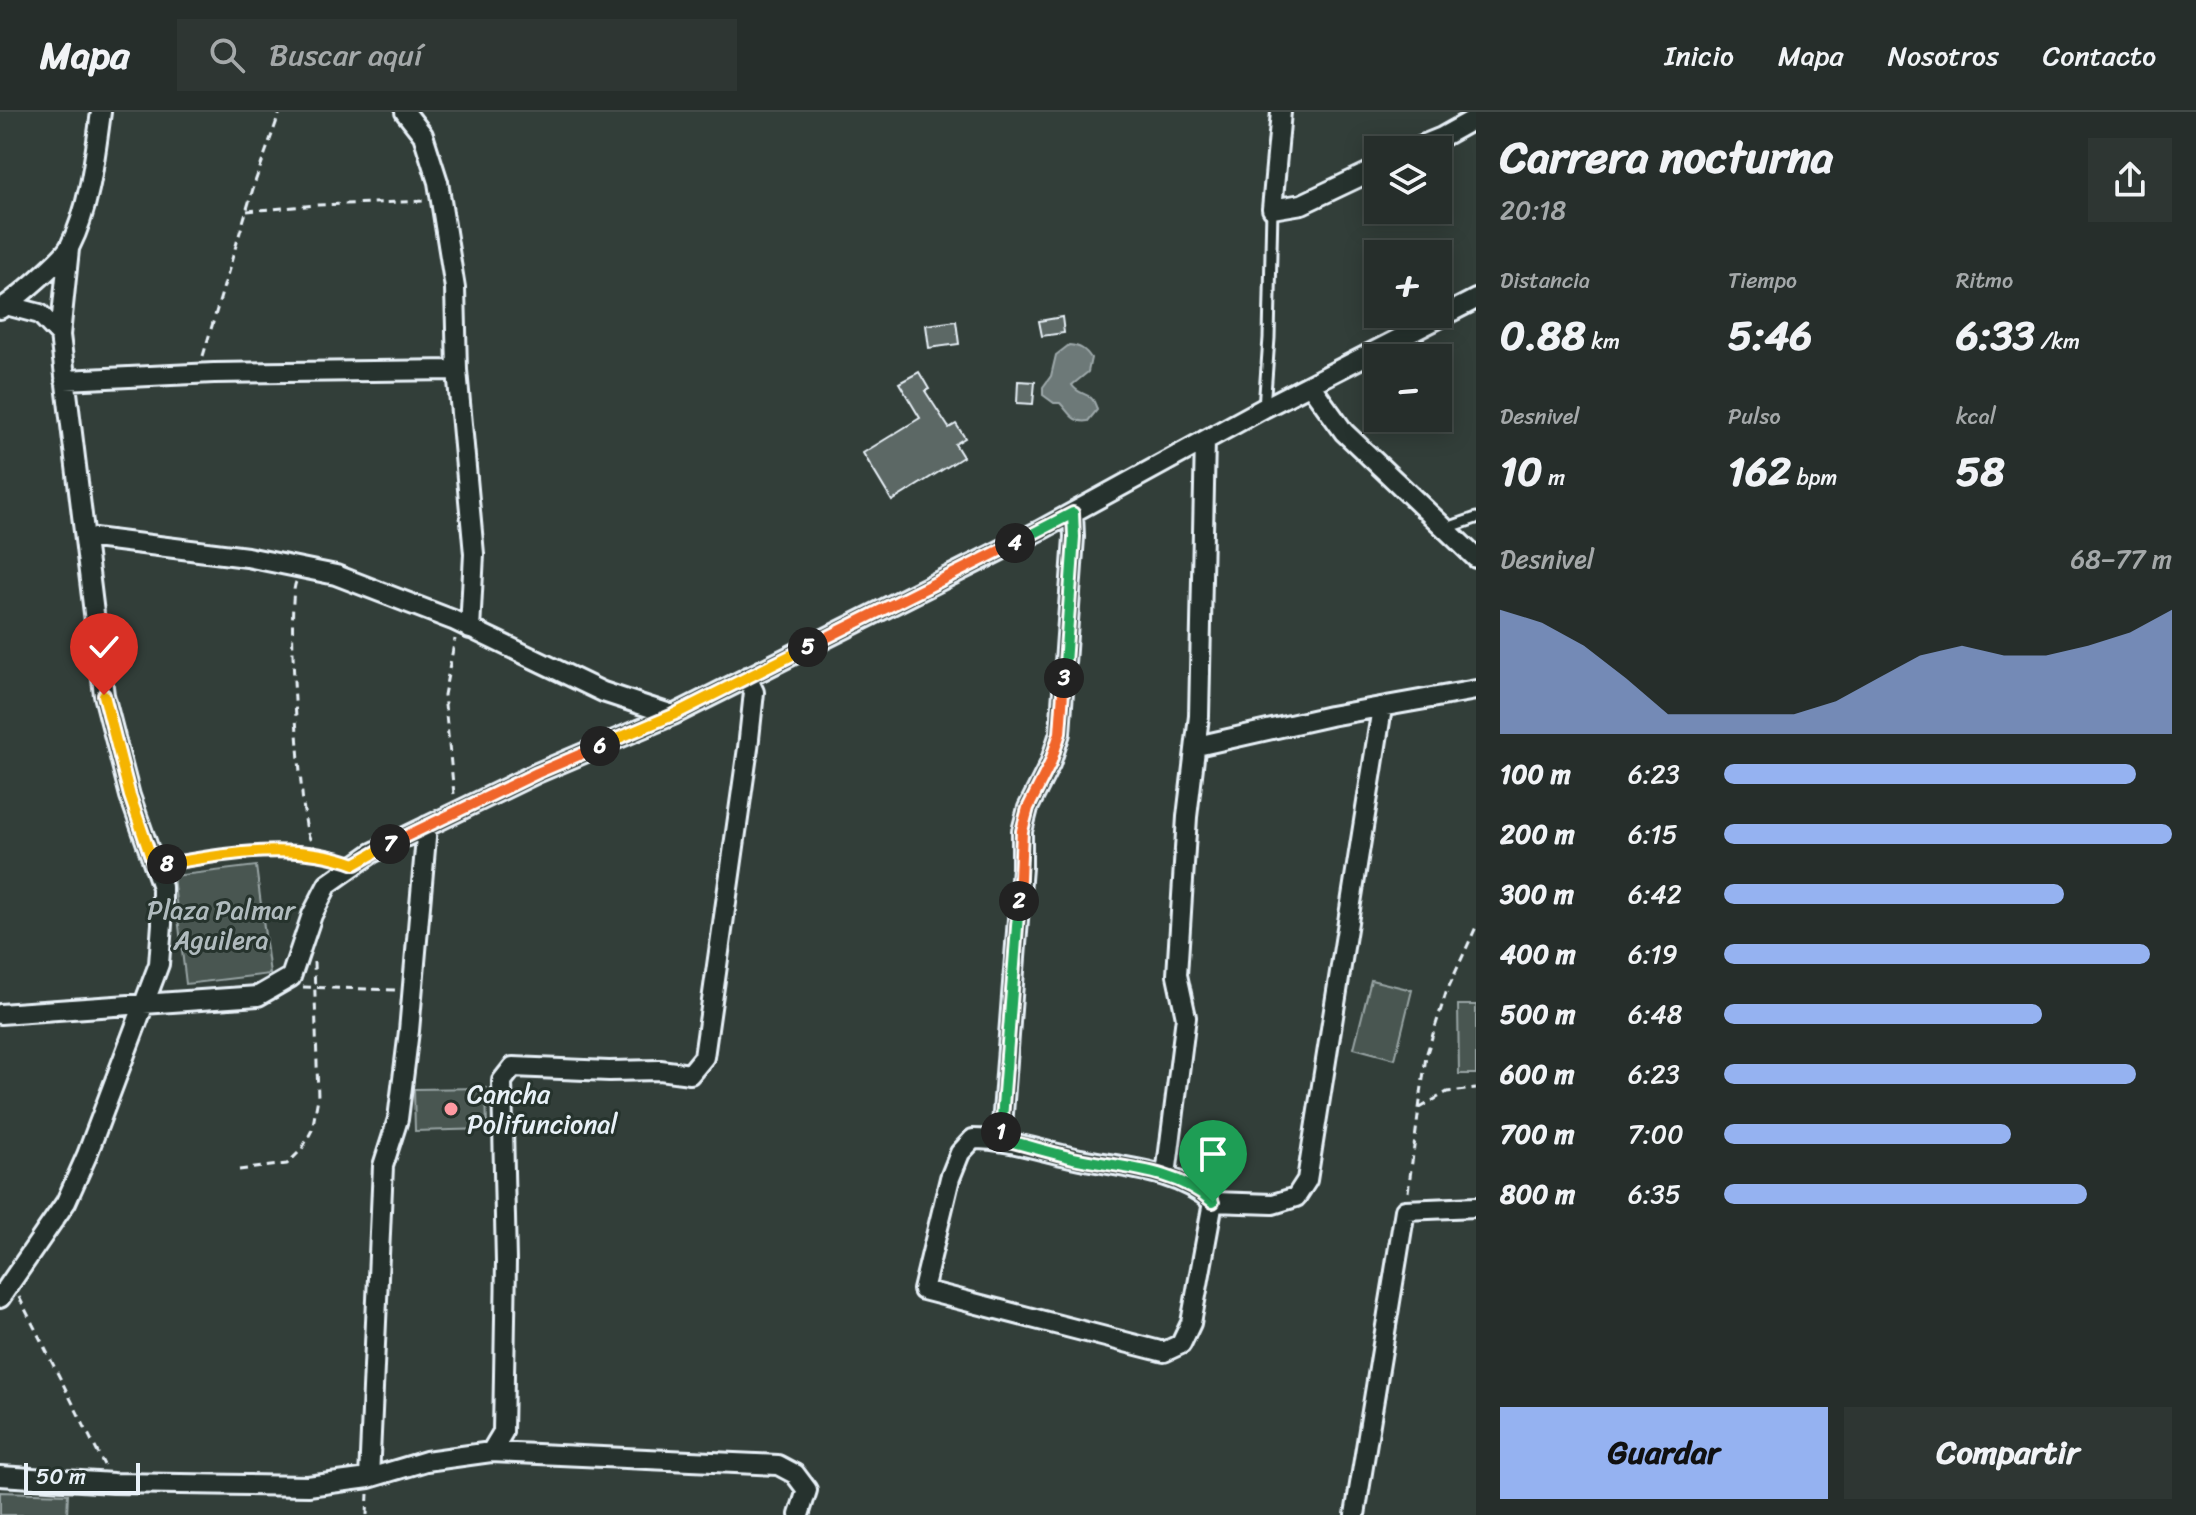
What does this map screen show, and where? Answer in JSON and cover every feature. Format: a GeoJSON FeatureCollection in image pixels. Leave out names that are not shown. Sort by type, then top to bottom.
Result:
{"type":"FeatureCollection","features":[{"type":"Feature","properties":{"kind":"street"},"geometry":{"type":"LineString","coordinates":[[0,1298],[66,1202],[87,1155],[159,964],[162,887],[130,796],[104,695],[60,335],[69,249],[83,209],[101,112]]}},
{"type":"Feature","properties":{"kind":"street"},"geometry":{"type":"LineString","coordinates":[[405,112],[423,135],[438,182],[455,288],[457,370],[474,554],[470,629]]}},
{"type":"Feature","properties":{"kind":"street"},"geometry":{"type":"LineString","coordinates":[[1281,112],[1272,209],[1302,204],[1364,175]]}},
{"type":"Feature","properties":{"kind":"street"},"geometry":{"type":"LineString","coordinates":[[1444,136],[1476,118]]}},
{"type":"Feature","properties":{"kind":"street"},"geometry":{"type":"LineString","coordinates":[[3,307],[69,249]]}},
{"type":"Feature","properties":{"kind":"street"},"geometry":{"type":"LineString","coordinates":[[0,1014],[258,996],[291,977],[312,915],[328,884],[355,864],[537,773],[673,715],[1073,513],[1264,408],[1476,299]]}},
{"type":"Feature","properties":{"kind":"street"},"geometry":{"type":"LineString","coordinates":[[3,307],[40,314],[60,335]]}},
{"type":"Feature","properties":{"kind":"street"},"geometry":{"type":"LineString","coordinates":[[65,380],[197,374],[457,370]]}},
{"type":"Feature","properties":{"kind":"street"},"geometry":{"type":"LineString","coordinates":[[1311,386],[1344,432],[1476,558]]}},
{"type":"Feature","properties":{"kind":"street"},"geometry":{"type":"LineString","coordinates":[[1166,1175],[1186,1017],[1177,975],[1187,817],[1197,746],[1202,657],[1205,440]]}},
{"type":"Feature","properties":{"kind":"street"},"geometry":{"type":"LineString","coordinates":[[1001,1139],[1022,867],[1022,831],[1028,808],[1050,764],[1060,733],[1074,537],[1073,513]]}},
{"type":"Feature","properties":{"kind":"street"},"geometry":{"type":"LineString","coordinates":[[86,537],[247,557],[336,575],[453,620],[603,692],[673,715]]}},
{"type":"Feature","properties":{"kind":"street"},"geometry":{"type":"LineString","coordinates":[[491,1452],[503,1432],[506,1262],[502,1081],[513,1067],[660,1070],[690,1074],[704,1057],[748,748],[754,692],[747,677]]}},
{"type":"Feature","properties":{"kind":"street"},"geometry":{"type":"LineString","coordinates":[[1197,746],[1330,716],[1476,690]]}},
{"type":"Feature","properties":{"kind":"street"},"geometry":{"type":"LineString","coordinates":[[1213,1202],[1191,1323],[1181,1344],[1164,1352],[923,1290],[950,1178],[960,1153],[973,1139],[1001,1139],[1071,1157],[1166,1175],[1199,1189],[1213,1202],[1273,1204],[1296,1197],[1307,1180],[1382,708]]}},
{"type":"Feature","properties":{"kind":"street"},"geometry":{"type":"LineString","coordinates":[[369,1478],[383,1166],[398,1119],[427,826]]}},
{"type":"Feature","properties":{"kind":"street"},"geometry":{"type":"LineString","coordinates":[[1355,1515],[1405,1210],[1476,1207]]}},
{"type":"Feature","properties":{"kind":"street"},"geometry":{"type":"LineString","coordinates":[[0,1476],[113,1483],[308,1486],[369,1478],[426,1461],[491,1452],[778,1465],[795,1474],[807,1490],[799,1515]]}},
{"type":"Feature","properties":{"kind":"lane"},"geometry":{"type":"LineString","coordinates":[[1264,408],[1272,209]]}},
{"type":"Feature","properties":{"kind":"lane"},"geometry":{"type":"LineString","coordinates":[[1447,528],[1476,518]]}},
{"type":"Feature","properties":{"kind":"path"},"geometry":{"type":"LineString","coordinates":[[197,374],[280,112]]}},
{"type":"Feature","properties":{"kind":"path"},"geometry":{"type":"LineString","coordinates":[[247,211],[440,200]]}},
{"type":"Feature","properties":{"kind":"path"},"geometry":{"type":"LineString","coordinates":[[303,568],[292,589],[292,632],[303,799],[307,830],[317,853]]}},
{"type":"Feature","properties":{"kind":"path"},"geometry":{"type":"LineString","coordinates":[[453,620],[455,647],[444,695],[456,812]]}},
{"type":"Feature","properties":{"kind":"path"},"geometry":{"type":"LineString","coordinates":[[154,866],[241,853],[328,854],[355,864]]}},
{"type":"Feature","properties":{"kind":"path"},"geometry":{"type":"LineString","coordinates":[[1405,1210],[1426,1056],[1446,993],[1476,927]]}},
{"type":"Feature","properties":{"kind":"path"},"geometry":{"type":"LineString","coordinates":[[239,1170],[287,1164],[302,1149],[312,1130],[318,1098],[316,987],[314,958],[305,935]]}},
{"type":"Feature","properties":{"kind":"path"},"geometry":{"type":"LineString","coordinates":[[276,986],[412,991]]}},
{"type":"Feature","properties":{"kind":"path"},"geometry":{"type":"LineString","coordinates":[[1420,1108],[1447,1092],[1476,1089]]}},
{"type":"Feature","properties":{"kind":"path"},"geometry":{"type":"LineString","coordinates":[[12,1283],[113,1483]]}},
{"type":"Feature","properties":{"kind":"path"},"geometry":{"type":"LineString","coordinates":[[367,1515],[369,1478]]}},
{"type":"Feature","properties":{"kind":"green space","name":"Plaza Palmar Aguilera"},"geometry":{"type":"Polygon","coordinates":[[[256,866],[270,974],[186,984],[173,876],[256,866]]]}},
{"type":"Feature","properties":{"kind":"green space"},"geometry":{"type":"Polygon","coordinates":[[[1371,980],[1412,990],[1395,1059],[1354,1048],[1371,980]]]}},
{"type":"Feature","properties":{"kind":"green space"},"geometry":{"type":"Polygon","coordinates":[[[1458,1005],[1476,1005],[1476,1074],[1459,1074],[1458,1005]]]}},
{"type":"Feature","properties":{"kind":"green space","name":"Cancha Polifuncional"},"geometry":{"type":"Polygon","coordinates":[[[486,1088],[487,1129],[415,1131],[414,1089],[486,1088]]]}},
{"type":"Feature","properties":{"kind":"green space"},"geometry":{"type":"Polygon","coordinates":[[[0,1492],[68,1494],[67,1515],[0,1515],[0,1492]]]}},
{"type":"Feature","properties":{"kind":"shaded area"},"geometry":{"type":"Polygon","coordinates":[[[1069,345],[1082,348],[1091,358],[1088,372],[1072,385],[1095,403],[1097,410],[1088,421],[1075,419],[1060,403],[1054,403],[1043,395],[1043,387],[1051,376],[1056,355],[1069,345]]]}},
{"type":"Feature","properties":{"kind":"building"},"geometry":{"type":"Polygon","coordinates":[[[1062,317],[1064,333],[1042,336],[1039,321],[1062,317]]]}},
{"type":"Feature","properties":{"kind":"building"},"geometry":{"type":"Polygon","coordinates":[[[956,321],[959,344],[929,348],[926,325],[956,321]]]}},
{"type":"Feature","properties":{"kind":"building"},"geometry":{"type":"Polygon","coordinates":[[[919,372],[929,389],[925,391],[949,428],[956,424],[965,438],[955,444],[963,457],[892,501],[863,453],[920,418],[899,383],[919,372]]]}},
{"type":"Feature","properties":{"kind":"building"},"geometry":{"type":"Polygon","coordinates":[[[1018,381],[1035,382],[1033,404],[1017,403],[1018,381]]]}},
{"type":"Feature","properties":{"kind":"place","name":"Cancha Polifuncional"},"geometry":{"type":"Point","coordinates":[451,1109]}},
{"type":"Feature","properties":{"kind":"route"},"geometry":{"type":"LineString","coordinates":[[104,695],[130,796],[154,866],[241,853],[285,852],[328,854],[355,864],[537,773],[673,715],[1073,513],[1074,537],[1060,733],[1050,764],[1028,808],[1022,831],[1022,867],[1001,1139],[1071,1157],[1166,1175],[1199,1189],[1213,1202]]}}]}
